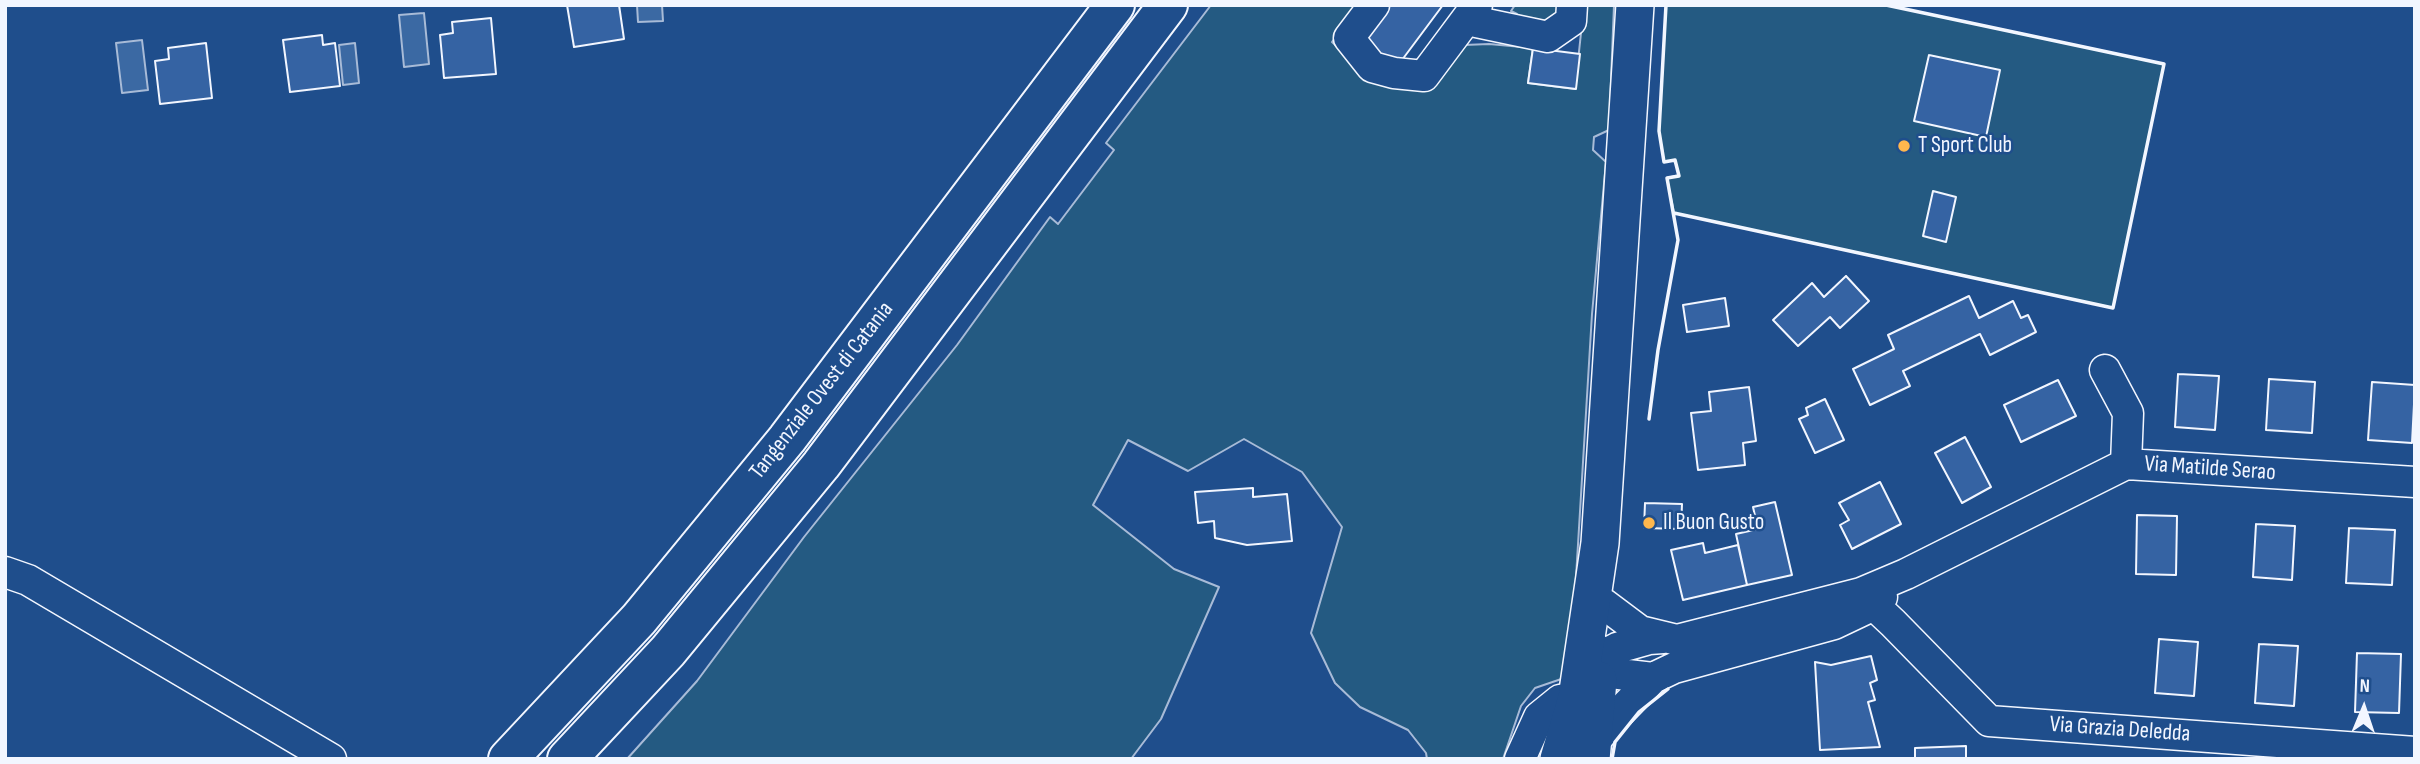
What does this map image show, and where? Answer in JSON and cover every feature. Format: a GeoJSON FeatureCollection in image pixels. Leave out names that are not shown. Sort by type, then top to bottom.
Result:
{"type":"FeatureCollection","features":[{"type":"Feature","properties":{"kind":"highway","name":"Tangenziale Ovest di Catania"},"geometry":{"type":"LineString","coordinates":[[508,759],[639,619],[787,439],[1115,5]]}},
{"type":"Feature","properties":{"kind":"highway","name":"Tangenziale Ovest di Catania"},"geometry":{"type":"LineString","coordinates":[[567,759],[668,651],[821,466],[1168,5]]}},
{"type":"Feature","properties":{"kind":"main road"},"geometry":{"type":"LineString","coordinates":[[1593,750],[1585,667],[1600,543],[1635,5]]}},
{"type":"Feature","properties":{"kind":"main road"},"geometry":{"type":"LineString","coordinates":[[1559,759],[1604,604],[1600,543]]}},
{"type":"Feature","properties":{"kind":"street"},"geometry":{"type":"LineString","coordinates":[[1374,5],[1349,38],[1372,67],[1394,73],[1424,76],[1472,12],[1548,37],[1571,21],[1572,5]]}},
{"type":"Feature","properties":{"kind":"street"},"geometry":{"type":"LineString","coordinates":[[2105,370],[2128,413],[2126,464]]}},
{"type":"Feature","properties":{"kind":"street","name":"Via Matilde Serao"},"geometry":{"type":"LineString","coordinates":[[1593,750],[1616,715],[1653,678],[1674,668],[1834,624],[1906,574],[2126,464],[2415,482]]}},
{"type":"Feature","properties":{"kind":"street"},"geometry":{"type":"LineString","coordinates":[[5,572],[28,580],[331,759]]}},
{"type":"Feature","properties":{"kind":"street","name":"Via Matilde Serao"},"geometry":{"type":"LineString","coordinates":[[1604,604],[1640,631],[1677,640],[1867,599]]}},
{"type":"Feature","properties":{"kind":"street","name":"Via Grazia Deledda"},"geometry":{"type":"LineString","coordinates":[[1867,599],[1989,721],[2343,753],[2415,752]]}},
{"type":"Feature","properties":{"kind":"street"},"geometry":{"type":"LineString","coordinates":[[1520,759],[1539,717],[1560,700],[1585,667],[1628,645],[1664,638]]}},
{"type":"Feature","properties":{"kind":"street"},"geometry":{"type":"LineString","coordinates":[[1585,667],[1608,668],[1619,674],[1653,678]]}},
{"type":"Feature","properties":{"kind":"shaded area"},"geometry":{"type":"Polygon","coordinates":[[[637,5],[662,5],[663,21],[638,22],[637,5]]]}},
{"type":"Feature","properties":{"kind":"shaded area"},"geometry":{"type":"Polygon","coordinates":[[[1211,5],[1359,5],[1332,42],[1369,78],[1464,45],[1489,44],[1533,48],[1528,83],[1575,89],[1584,5],[1614,5],[1609,130],[1594,137],[1593,150],[1606,162],[1592,314],[1570,676],[1535,688],[1521,706],[1503,759],[1427,759],[1426,753],[1408,730],[1360,707],[1335,683],[1311,633],[1342,527],[1302,472],[1244,439],[1188,471],[1128,440],[1093,505],[1174,569],[1219,587],[1161,719],[1131,759],[627,759],[697,681],[804,537],[957,345],[1050,217],[1058,224],[1114,150],[1106,143],[1211,5]]]}},
{"type":"Feature","properties":{"kind":"shaded area"},"geometry":{"type":"Polygon","coordinates":[[[1515,5],[1559,5],[1558,17],[1548,25],[1512,21],[1517,14],[1511,11],[1515,5]]]}},
{"type":"Feature","properties":{"kind":"shaded area","name":"T Sport Club"},"geometry":{"type":"Polygon","coordinates":[[[1666,5],[1886,5],[2164,64],[2113,308],[1674,213],[1667,178],[1679,175],[1675,160],[1664,162],[1659,131],[1666,5]]]}},
{"type":"Feature","properties":{"kind":"shaded area"},"geometry":{"type":"Polygon","coordinates":[[[424,13],[429,64],[404,67],[399,15],[424,13]]]}},
{"type":"Feature","properties":{"kind":"shaded area"},"geometry":{"type":"Polygon","coordinates":[[[142,40],[148,90],[122,93],[116,43],[142,40]]]}},
{"type":"Feature","properties":{"kind":"shaded area"},"geometry":{"type":"Polygon","coordinates":[[[355,43],[359,83],[343,85],[339,45],[355,43]]]}},
{"type":"Feature","properties":{"kind":"building"},"geometry":{"type":"Polygon","coordinates":[[[567,5],[619,5],[624,39],[574,47],[567,5]]]}},
{"type":"Feature","properties":{"kind":"building"},"geometry":{"type":"Polygon","coordinates":[[[1384,5],[1443,5],[1396,68],[1358,40],[1384,5]]]}},
{"type":"Feature","properties":{"kind":"building"},"geometry":{"type":"Polygon","coordinates":[[[491,18],[496,74],[444,78],[440,35],[453,33],[452,22],[491,18]]]}},
{"type":"Feature","properties":{"kind":"building"},"geometry":{"type":"Polygon","coordinates":[[[322,35],[323,45],[335,43],[340,86],[290,92],[283,40],[322,35]]]}},
{"type":"Feature","properties":{"kind":"building"},"geometry":{"type":"Polygon","coordinates":[[[206,43],[212,98],[160,104],[155,61],[169,59],[168,48],[206,43]]]}},
{"type":"Feature","properties":{"kind":"building"},"geometry":{"type":"Polygon","coordinates":[[[1533,48],[1580,54],[1576,89],[1528,83],[1533,48]]]}},
{"type":"Feature","properties":{"kind":"building"},"geometry":{"type":"Polygon","coordinates":[[[1929,55],[2000,70],[1986,137],[1914,121],[1929,55]]]}},
{"type":"Feature","properties":{"kind":"building"},"geometry":{"type":"Polygon","coordinates":[[[1933,191],[1956,197],[1946,242],[1923,236],[1933,191]]]}},
{"type":"Feature","properties":{"kind":"building"},"geometry":{"type":"Polygon","coordinates":[[[1846,276],[1869,301],[1840,328],[1830,317],[1798,346],[1773,320],[1812,283],[1824,297],[1846,276]]]}},
{"type":"Feature","properties":{"kind":"building"},"geometry":{"type":"Polygon","coordinates":[[[1969,296],[1979,318],[2013,301],[2021,318],[2028,315],[2036,332],[1990,355],[1980,334],[1903,371],[1910,386],[1870,405],[1853,369],[1894,349],[1888,335],[1969,296]]]}},
{"type":"Feature","properties":{"kind":"building"},"geometry":{"type":"Polygon","coordinates":[[[1725,298],[1729,326],[1687,332],[1683,305],[1725,298]]]}},
{"type":"Feature","properties":{"kind":"building"},"geometry":{"type":"Polygon","coordinates":[[[2178,374],[2219,376],[2215,430],[2175,427],[2178,374]]]}},
{"type":"Feature","properties":{"kind":"building"},"geometry":{"type":"Polygon","coordinates":[[[2269,379],[2315,382],[2312,433],[2266,430],[2269,379]]]}},
{"type":"Feature","properties":{"kind":"building"},"geometry":{"type":"Polygon","coordinates":[[[2058,380],[2076,416],[2021,442],[2004,405],[2058,380]]]}},
{"type":"Feature","properties":{"kind":"building"},"geometry":{"type":"Polygon","coordinates":[[[2372,382],[2415,385],[2412,443],[2368,440],[2372,382]]]}},
{"type":"Feature","properties":{"kind":"building"},"geometry":{"type":"Polygon","coordinates":[[[1749,387],[1756,441],[1743,443],[1745,465],[1698,470],[1691,413],[1711,411],[1709,392],[1749,387]]]}},
{"type":"Feature","properties":{"kind":"building"},"geometry":{"type":"Polygon","coordinates":[[[1825,399],[1844,440],[1815,453],[1799,419],[1808,415],[1806,408],[1825,399]]]}},
{"type":"Feature","properties":{"kind":"building"},"geometry":{"type":"Polygon","coordinates":[[[1965,437],[1991,487],[1962,503],[1935,453],[1965,437]]]}},
{"type":"Feature","properties":{"kind":"building"},"geometry":{"type":"Polygon","coordinates":[[[1880,482],[1901,524],[1852,549],[1840,525],[1849,520],[1839,503],[1880,482]]]}},
{"type":"Feature","properties":{"kind":"building"},"geometry":{"type":"Polygon","coordinates":[[[1253,488],[1253,497],[1287,494],[1292,541],[1247,545],[1215,538],[1214,521],[1198,523],[1195,492],[1253,488]]]}},
{"type":"Feature","properties":{"kind":"building"},"geometry":{"type":"Polygon","coordinates":[[[1775,502],[1792,575],[1747,585],[1736,534],[1758,529],[1753,507],[1775,502]]]}},
{"type":"Feature","properties":{"kind":"building"},"geometry":{"type":"Polygon","coordinates":[[[1645,503],[1682,504],[1681,529],[1644,528],[1645,503]]]}},
{"type":"Feature","properties":{"kind":"building"},"geometry":{"type":"Polygon","coordinates":[[[2137,515],[2177,516],[2176,575],[2136,574],[2137,515]]]}},
{"type":"Feature","properties":{"kind":"building"},"geometry":{"type":"Polygon","coordinates":[[[2256,524],[2295,526],[2292,580],[2253,577],[2256,524]]]}},
{"type":"Feature","properties":{"kind":"building"},"geometry":{"type":"Polygon","coordinates":[[[2349,528],[2395,530],[2392,585],[2346,583],[2349,528]]]}},
{"type":"Feature","properties":{"kind":"building"},"geometry":{"type":"Polygon","coordinates":[[[1703,543],[1705,553],[1738,545],[1747,585],[1683,600],[1671,550],[1703,543]]]}},
{"type":"Feature","properties":{"kind":"building"},"geometry":{"type":"Polygon","coordinates":[[[2159,639],[2198,642],[2194,696],[2155,693],[2159,639]]]}},
{"type":"Feature","properties":{"kind":"building"},"geometry":{"type":"Polygon","coordinates":[[[2259,644],[2298,646],[2294,706],[2255,703],[2259,644]]]}},
{"type":"Feature","properties":{"kind":"building"},"geometry":{"type":"Polygon","coordinates":[[[2357,653],[2401,654],[2399,713],[2355,712],[2357,653]]]}},
{"type":"Feature","properties":{"kind":"building"},"geometry":{"type":"Polygon","coordinates":[[[1871,656],[1877,680],[1870,683],[1875,700],[1868,702],[1880,747],[1820,750],[1815,662],[1831,665],[1871,656]]]}},
{"type":"Feature","properties":{"kind":"building"},"geometry":{"type":"Polygon","coordinates":[[[1966,746],[1966,759],[1915,759],[1915,748],[1966,746]]]}},
{"type":"Feature","properties":{"kind":"wall"},"geometry":{"type":"LineString","coordinates":[[1649,419],[1658,350],[1678,240],[1667,178],[1679,176],[1675,160],[1664,162],[1659,131],[1666,5]]}},
{"type":"Feature","properties":{"kind":"wall"},"geometry":{"type":"LineString","coordinates":[[1674,213],[2113,308],[2164,64],[1886,5]]}},
{"type":"Feature","properties":{"kind":"wall"},"geometry":{"type":"LineString","coordinates":[[1612,759],[1615,742],[1639,712],[1668,689]]}},
{"type":"Feature","properties":{"kind":"place","name":"T Sport Club"},"geometry":{"type":"Point","coordinates":[1904,146]}},
{"type":"Feature","properties":{"kind":"place","name":"Il Buon Gusto"},"geometry":{"type":"Point","coordinates":[1649,523]}}]}
